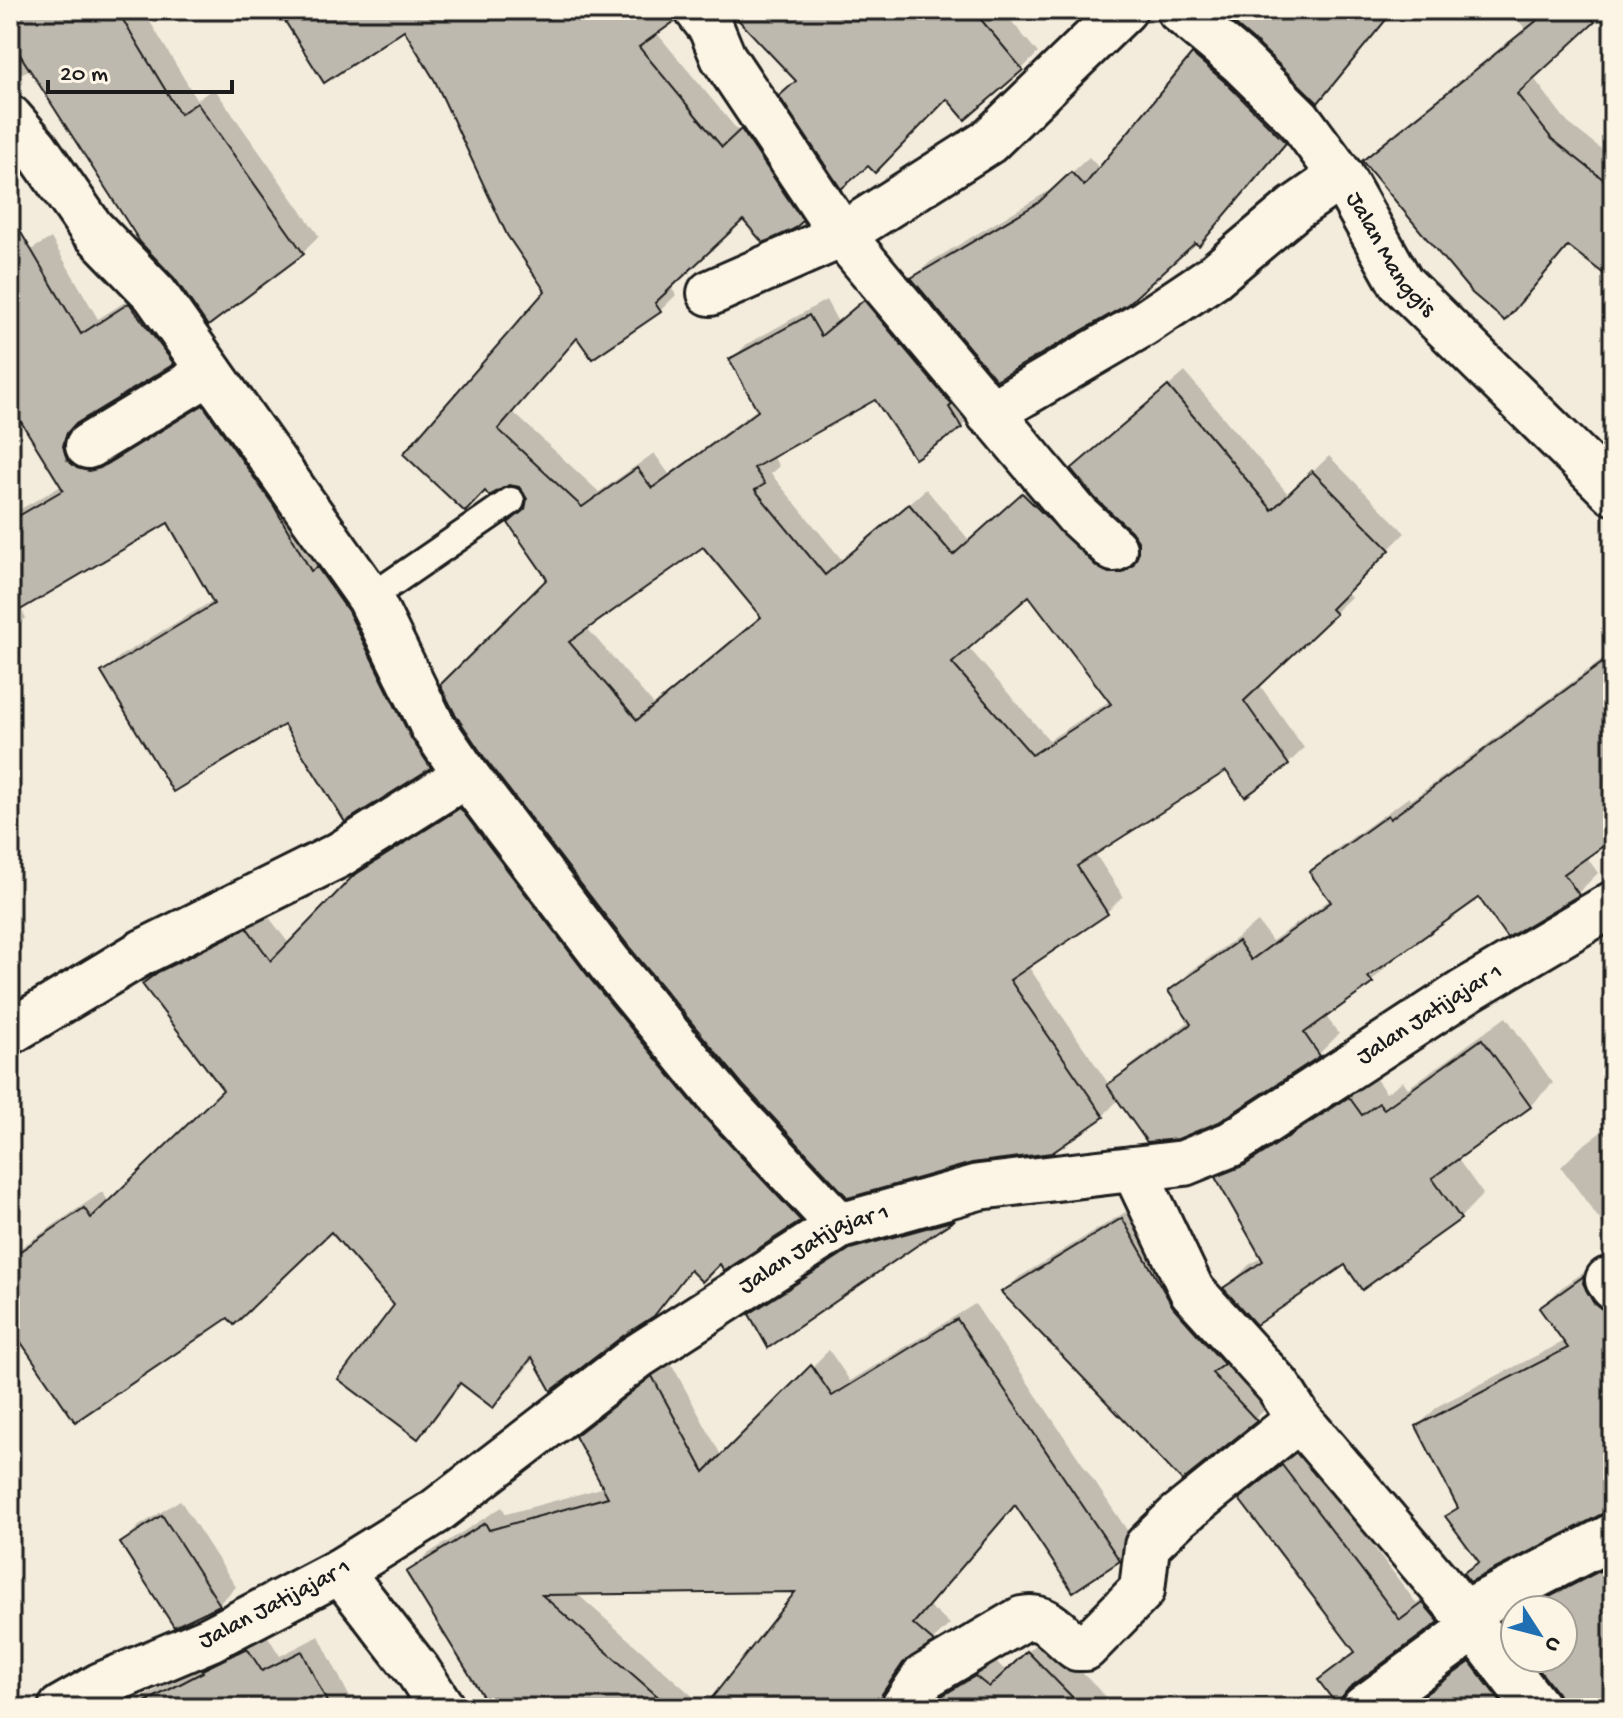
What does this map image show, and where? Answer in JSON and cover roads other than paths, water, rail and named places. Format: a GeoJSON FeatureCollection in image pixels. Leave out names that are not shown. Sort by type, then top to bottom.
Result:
{"type":"FeatureCollection","features":[{"type":"Feature","properties":{"kind":"street"},"geometry":{"type":"LineString","coordinates":[[697,10],[711,28],[723,57],[842,235],[989,414],[1077,515],[1114,549]]}},
{"type":"Feature","properties":{"kind":"street"},"geometry":{"type":"LineString","coordinates":[[710,293],[842,235],[988,142],[1124,10]]}},
{"type":"Feature","properties":{"kind":"street","name":"Jalan Manggis"},"geometry":{"type":"LineString","coordinates":[[1179,10],[1242,63],[1299,119],[1341,176],[1401,283],[1613,492]]}},
{"type":"Feature","properties":{"kind":"street"},"geometry":{"type":"LineString","coordinates":[[18,144],[91,228],[155,294],[370,598],[433,727],[466,775],[610,964],[724,1102],[840,1226]]}},
{"type":"Feature","properties":{"kind":"street"},"geometry":{"type":"LineString","coordinates":[[989,414],[1143,324],[1213,277],[1295,208],[1341,176]]}},
{"type":"Feature","properties":{"kind":"street"},"geometry":{"type":"LineString","coordinates":[[88,446],[210,372]]}},
{"type":"Feature","properties":{"kind":"street"},"geometry":{"type":"LineString","coordinates":[[10,1032],[143,952],[339,855],[466,775]]}},
{"type":"Feature","properties":{"kind":"street","name":"Jalan Jatijajar 1"},"geometry":{"type":"LineString","coordinates":[[61,1708],[101,1685],[210,1639],[340,1571],[435,1512],[638,1356],[840,1226],[979,1187],[1184,1163],[1231,1144],[1464,992],[1613,904]]}},
{"type":"Feature","properties":{"kind":"street"},"geometry":{"type":"LineString","coordinates":[[1134,1169],[1192,1291],[1278,1386],[1299,1419],[1470,1620],[1537,1708]]}},
{"type":"Feature","properties":{"kind":"street"},"geometry":{"type":"LineString","coordinates":[[903,1708],[924,1677],[1022,1619],[1033,1616],[1046,1621],[1077,1648],[1085,1648],[1142,1590],[1147,1546],[1176,1518],[1299,1419]]}},
{"type":"Feature","properties":{"kind":"street"},"geometry":{"type":"LineString","coordinates":[[1364,1708],[1470,1620],[1613,1536]]}},
{"type":"Feature","properties":{"kind":"street"},"geometry":{"type":"LineString","coordinates":[[340,1571],[418,1671],[442,1708]]}},
{"type":"Feature","properties":{"kind":"lane"},"geometry":{"type":"LineString","coordinates":[[370,598],[511,501]]}}]}
